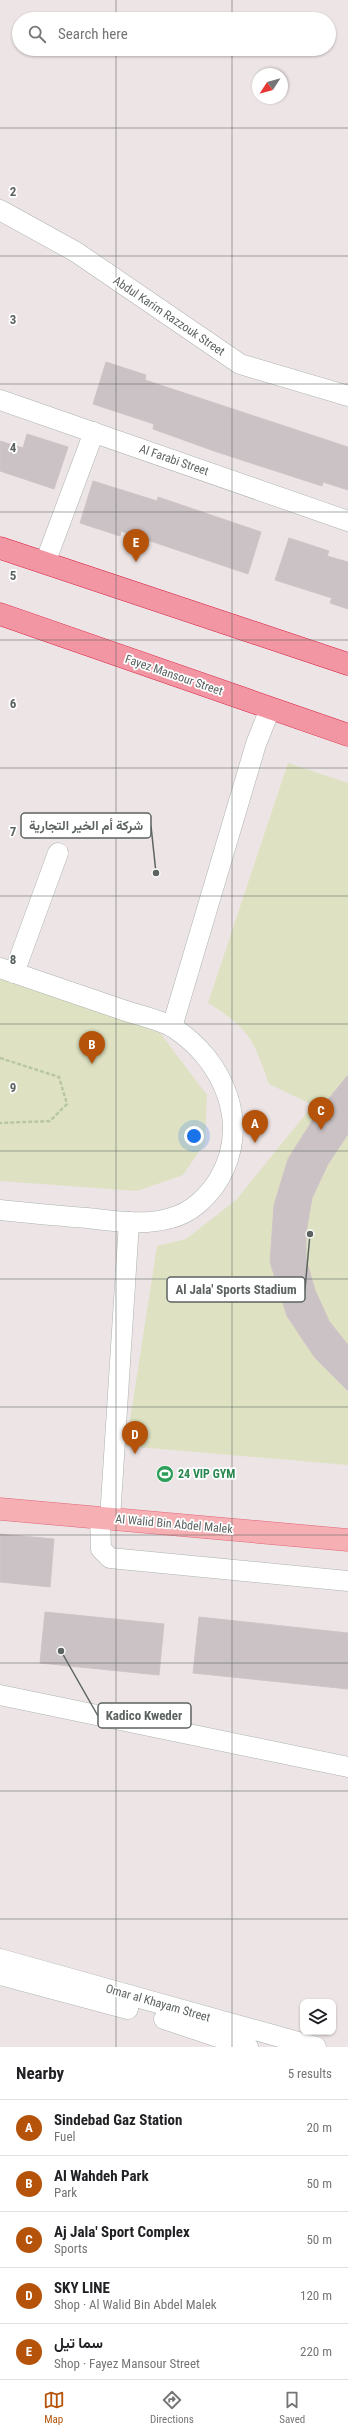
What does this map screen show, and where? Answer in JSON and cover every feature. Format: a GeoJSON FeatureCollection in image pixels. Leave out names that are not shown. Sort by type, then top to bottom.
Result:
{"type":"FeatureCollection","features":[{"type":"Feature","properties":{"kind":"highway"},"geometry":{"type":"LineString","coordinates":[[0,548],[348,664]]}},
{"type":"Feature","properties":{"kind":"highway","name":"Fayez Mansour Street"},"geometry":{"type":"LineString","coordinates":[[0,614],[348,735]]}},
{"type":"Feature","properties":{"kind":"main road","name":"Al Walid Bin Abdel Malek"},"geometry":{"type":"LineString","coordinates":[[0,1509],[348,1540]]}},
{"type":"Feature","properties":{"kind":"street","name":"Abdul Karim Razzouk Street"},"geometry":{"type":"LineString","coordinates":[[0,210],[76,252],[240,364],[348,396]]}},
{"type":"Feature","properties":{"kind":"street","name":"Al Farabi Street"},"geometry":{"type":"LineString","coordinates":[[0,400],[348,521]]}},
{"type":"Feature","properties":{"kind":"street"},"geometry":{"type":"LineString","coordinates":[[45,563],[94,432]]}},
{"type":"Feature","properties":{"kind":"street"},"geometry":{"type":"LineString","coordinates":[[172,1027],[256,744],[270,709]]}},
{"type":"Feature","properties":{"kind":"street"},"geometry":{"type":"LineString","coordinates":[[0,1210],[129,1222],[157,1221],[185,1213],[201,1201],[214,1187],[224,1170],[231,1151],[233,1125],[227,1092],[209,1061],[186,1037],[172,1027],[7,970],[58,853]]}},
{"type":"Feature","properties":{"kind":"street"},"geometry":{"type":"LineString","coordinates":[[129,1222],[105,1518],[101,1550],[110,1558],[348,1580]]}},
{"type":"Feature","properties":{"kind":"street"},"geometry":{"type":"LineString","coordinates":[[0,1695],[348,1767]]}},
{"type":"Feature","properties":{"kind":"street","name":"Omar al Khayam Street"},"geometry":{"type":"LineString","coordinates":[[0,1959],[316,2047]]}},
{"type":"Feature","properties":{"kind":"street","name":"Omar al Khayam Street"},"geometry":{"type":"LineString","coordinates":[[0,1975],[190,2026],[248,2047]]}},
{"type":"Feature","properties":{"kind":"path"},"geometry":{"type":"LineString","coordinates":[[0,1058],[59,1077],[67,1104],[50,1121],[0,1123]]}},
{"type":"Feature","properties":{"kind":"green space"},"geometry":{"type":"Polygon","coordinates":[[[288,763],[348,783],[348,1465],[126,1446],[157,1246],[186,1239],[236,1200],[313,1105],[269,1084],[254,1045],[242,1028],[208,1003],[288,763]]]}},
{"type":"Feature","properties":{"kind":"green space"},"geometry":{"type":"Polygon","coordinates":[[[0,974],[160,1033],[207,1095],[205,1143],[183,1175],[137,1191],[0,1181],[0,974]]]}},
{"type":"Feature","properties":{"kind":"building"},"geometry":{"type":"Polygon","coordinates":[[[106,362],[146,375],[145,380],[348,447],[348,490],[323,482],[322,486],[217,452],[153,429],[154,424],[93,404],[106,362]]]}},
{"type":"Feature","properties":{"kind":"building"},"geometry":{"type":"Polygon","coordinates":[[[27,434],[68,447],[54,489],[0,471],[0,441],[23,448],[27,434]]]}},
{"type":"Feature","properties":{"kind":"building"},"geometry":{"type":"Polygon","coordinates":[[[93,481],[157,501],[158,497],[261,532],[248,574],[121,531],[120,536],[80,523],[93,481]]]}},
{"type":"Feature","properties":{"kind":"building"},"geometry":{"type":"Polygon","coordinates":[[[289,538],[329,551],[327,556],[348,562],[348,609],[330,603],[332,598],[275,580],[289,538]]]}},
{"type":"Feature","properties":{"kind":"building"},"geometry":{"type":"Polygon","coordinates":[[[348,1075],[348,1134],[328,1164],[312,1198],[306,1233],[306,1259],[315,1290],[329,1321],[348,1345],[348,1391],[315,1358],[287,1316],[270,1262],[274,1205],[288,1159],[317,1113],[348,1075]]]}},
{"type":"Feature","properties":{"kind":"building"},"geometry":{"type":"Polygon","coordinates":[[[0,1534],[54,1539],[50,1587],[0,1582],[0,1534]]]}},
{"type":"Feature","properties":{"kind":"building"},"geometry":{"type":"Polygon","coordinates":[[[45,1612],[164,1624],[159,1675],[40,1663],[45,1612]]]}},
{"type":"Feature","properties":{"kind":"building"},"geometry":{"type":"Polygon","coordinates":[[[199,1617],[348,1633],[348,1689],[193,1673],[199,1617]]]}},
{"type":"Feature","properties":{"kind":"place","name":"سما تيل"},"geometry":{"type":"Point","coordinates":[136,562]}},
{"type":"Feature","properties":{"kind":"place","name":"شركة أم الخير التجارية"},"geometry":{"type":"Point","coordinates":[156,873]}},
{"type":"Feature","properties":{"kind":"place","name":"Al Wahdeh Park"},"geometry":{"type":"Point","coordinates":[92,1064]}},
{"type":"Feature","properties":{"kind":"place","name":"Aj Jala' Sport Complex"},"geometry":{"type":"Point","coordinates":[321,1130]}},
{"type":"Feature","properties":{"kind":"place","name":"Sindebad Gaz Station"},"geometry":{"type":"Point","coordinates":[255,1143]}},
{"type":"Feature","properties":{"kind":"place","name":"Al Jala' Sports Stadium"},"geometry":{"type":"Point","coordinates":[310,1234]}},
{"type":"Feature","properties":{"kind":"place","name":"SKY LINE"},"geometry":{"type":"Point","coordinates":[135,1454]}},
{"type":"Feature","properties":{"kind":"place","name":"24 VIP GYM"},"geometry":{"type":"Point","coordinates":[165,1474]}},
{"type":"Feature","properties":{"kind":"place","name":"Kadico Kweder"},"geometry":{"type":"Point","coordinates":[61,1651]}}]}
